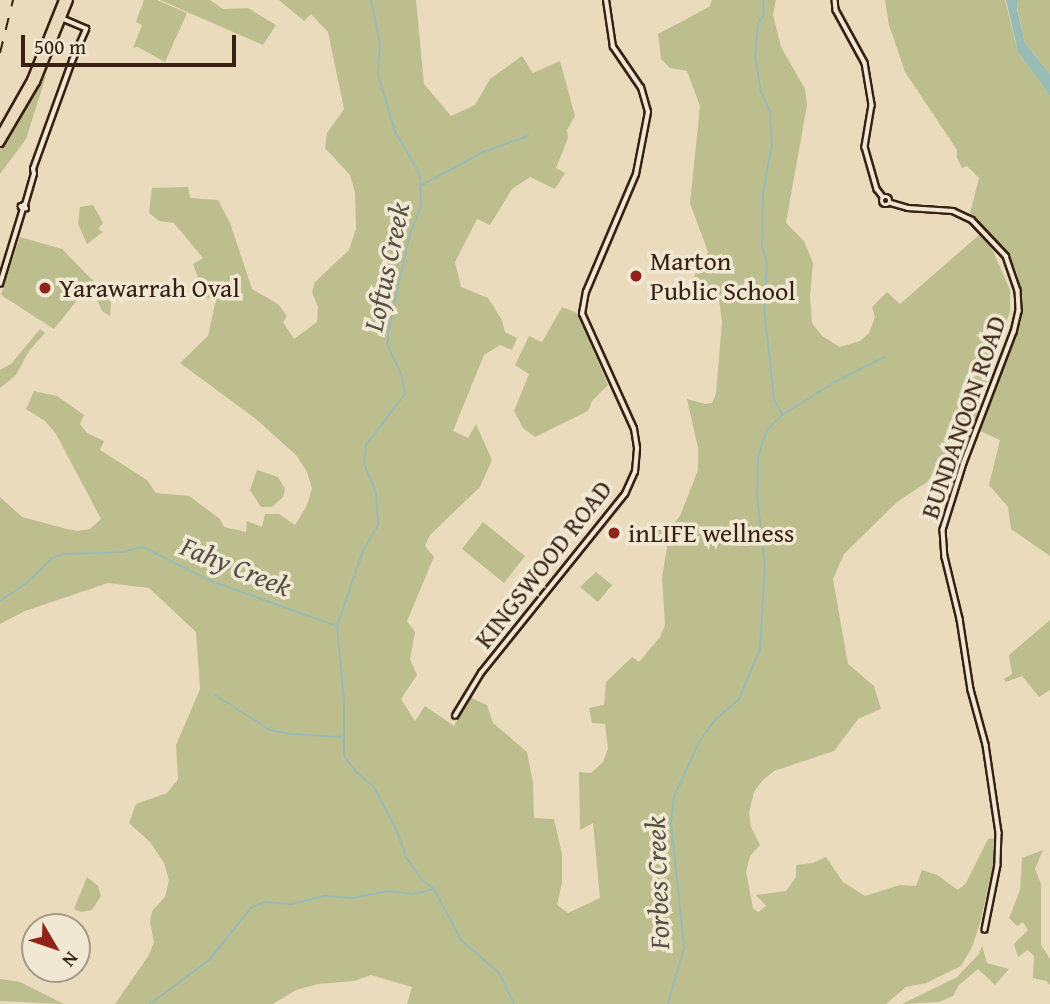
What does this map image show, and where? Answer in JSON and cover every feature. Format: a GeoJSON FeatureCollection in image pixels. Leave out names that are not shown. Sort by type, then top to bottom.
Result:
{"type":"FeatureCollection","features":[{"type":"Feature","properties":{"kind":"highway"},"geometry":{"type":"LineString","coordinates":[[0,143],[29,97],[69,0]]}},
{"type":"Feature","properties":{"kind":"highway"},"geometry":{"type":"LineString","coordinates":[[0,135],[19,105],[62,19],[62,3]]}},
{"type":"Feature","properties":{"kind":"highway"},"geometry":{"type":"LineString","coordinates":[[40,60],[62,3]]}},
{"type":"Feature","properties":{"kind":"street","name":"KINGSWOOD ROAD"},"geometry":{"type":"LineString","coordinates":[[455,716],[481,673],[625,495],[635,472],[637,448],[634,429],[582,314],[586,292],[636,174],[649,112],[641,88],[613,47],[606,0]]}},
{"type":"Feature","properties":{"kind":"street","name":"BUNDANOON ROAD"},"geometry":{"type":"LineString","coordinates":[[835,0],[836,10],[865,63],[872,105],[865,147],[877,190],[883,197],[888,197],[891,203],[908,208],[953,211],[972,220],[1006,256],[1018,290],[1019,311],[1014,332],[947,509],[943,530],[946,565],[960,619],[971,690],[988,754],[999,833],[998,865],[985,930]]}},
{"type":"Feature","properties":{"kind":"street"},"geometry":{"type":"LineString","coordinates":[[0,284],[35,170],[72,61],[86,29],[62,19]]}},
{"type":"Feature","properties":{"kind":"green space"},"geometry":{"type":"Polygon","coordinates":[[[144,0],[157,0],[187,13],[165,62],[138,47],[133,48],[142,25],[136,22],[144,0]]]}},
{"type":"Feature","properties":{"kind":"green space"},"geometry":{"type":"Polygon","coordinates":[[[160,0],[210,0],[223,9],[248,8],[276,25],[263,45],[160,0]]]}},
{"type":"Feature","properties":{"kind":"green space"},"geometry":{"type":"Polygon","coordinates":[[[279,0],[416,0],[424,84],[451,116],[475,105],[490,79],[522,56],[533,73],[560,61],[575,116],[567,130],[568,138],[556,168],[565,173],[555,189],[530,177],[512,189],[490,225],[477,219],[455,262],[461,287],[488,298],[502,320],[505,332],[517,338],[512,350],[500,345],[484,355],[453,431],[468,438],[476,424],[492,460],[480,487],[430,535],[425,546],[434,557],[407,621],[415,632],[410,659],[417,675],[401,699],[415,721],[425,706],[454,726],[469,697],[487,705],[493,723],[527,752],[533,783],[534,818],[554,819],[562,854],[562,883],[557,905],[568,913],[600,898],[593,823],[580,830],[579,772],[591,773],[603,762],[608,749],[605,724],[592,723],[589,708],[604,705],[606,682],[632,657],[639,662],[660,637],[665,625],[662,578],[668,541],[648,536],[646,530],[653,522],[668,531],[680,516],[698,470],[698,448],[687,399],[712,403],[716,394],[722,322],[719,299],[709,291],[689,294],[692,280],[708,252],[690,203],[700,106],[687,71],[670,68],[661,59],[658,34],[709,7],[712,0],[776,0],[773,15],[781,47],[805,89],[807,105],[786,223],[804,241],[813,263],[810,296],[812,323],[822,336],[840,347],[860,341],[869,333],[875,317],[872,307],[887,292],[900,304],[979,235],[992,249],[1010,290],[1010,311],[959,469],[940,467],[927,482],[897,502],[844,554],[833,579],[848,664],[874,686],[881,709],[858,719],[834,751],[774,771],[762,781],[754,792],[749,813],[751,827],[760,845],[750,856],[746,872],[753,908],[758,912],[766,906],[756,895],[786,891],[796,877],[796,865],[813,863],[826,857],[843,882],[865,896],[900,885],[916,886],[922,870],[937,875],[958,890],[966,883],[988,839],[995,838],[994,861],[980,923],[972,947],[961,966],[926,983],[906,987],[886,1004],[407,1004],[412,987],[371,975],[354,981],[318,984],[296,990],[273,1004],[115,1004],[149,955],[154,942],[150,922],[152,911],[165,897],[169,880],[164,863],[150,842],[129,823],[136,804],[167,793],[178,779],[176,745],[200,689],[196,632],[149,588],[108,583],[25,611],[0,624],[0,497],[22,517],[63,528],[77,531],[90,529],[101,519],[56,434],[45,421],[26,409],[34,391],[57,396],[84,415],[80,424],[87,433],[104,441],[100,450],[147,480],[156,493],[189,496],[220,519],[224,527],[246,532],[247,521],[262,527],[265,514],[279,514],[295,525],[306,507],[312,489],[307,472],[297,456],[256,419],[180,363],[208,336],[216,299],[205,298],[193,264],[203,258],[174,223],[159,221],[149,213],[152,188],[188,187],[190,198],[218,200],[230,223],[252,289],[278,304],[287,316],[283,322],[294,339],[317,322],[318,307],[312,292],[315,282],[349,250],[356,229],[355,192],[350,175],[325,148],[327,133],[344,109],[328,32],[311,14],[304,21],[279,0]]]}},
{"type":"Feature","properties":{"kind":"green space"},"geometry":{"type":"Polygon","coordinates":[[[885,0],[1005,0],[1018,52],[1050,96],[1050,556],[1011,529],[1008,507],[989,485],[1000,440],[980,431],[1021,321],[1017,273],[1008,254],[970,213],[979,178],[967,166],[962,168],[957,158],[957,150],[905,72],[889,25],[885,0]]]}},
{"type":"Feature","properties":{"kind":"green space"},"geometry":{"type":"Polygon","coordinates":[[[1018,0],[1050,0],[1050,74],[1025,43],[1017,8],[1018,0]]]}},
{"type":"Feature","properties":{"kind":"green space"},"geometry":{"type":"Polygon","coordinates":[[[47,73],[26,139],[0,174],[0,151],[47,73]]]}},
{"type":"Feature","properties":{"kind":"green space"},"geometry":{"type":"Polygon","coordinates":[[[93,205],[103,223],[98,229],[103,232],[87,244],[78,224],[80,207],[93,205]]]}},
{"type":"Feature","properties":{"kind":"green space"},"geometry":{"type":"Polygon","coordinates":[[[20,237],[62,249],[106,294],[111,303],[110,316],[102,311],[95,295],[86,289],[54,329],[1,295],[20,237]]]}},
{"type":"Feature","properties":{"kind":"green space"},"geometry":{"type":"Polygon","coordinates":[[[562,307],[577,313],[608,385],[592,401],[588,411],[535,437],[523,428],[514,411],[529,374],[515,365],[529,336],[542,342],[562,307]]]}},
{"type":"Feature","properties":{"kind":"green space"},"geometry":{"type":"Polygon","coordinates":[[[40,329],[45,333],[29,351],[16,375],[0,388],[0,370],[11,364],[40,329]]]}},
{"type":"Feature","properties":{"kind":"green space"},"geometry":{"type":"Polygon","coordinates":[[[257,470],[278,477],[285,489],[283,497],[272,507],[261,507],[250,490],[257,470]]]}},
{"type":"Feature","properties":{"kind":"green space"},"geometry":{"type":"Polygon","coordinates":[[[483,522],[525,556],[504,583],[462,549],[483,522]]]}},
{"type":"Feature","properties":{"kind":"green space"},"geometry":{"type":"Polygon","coordinates":[[[596,572],[612,585],[598,602],[580,587],[596,572]]]}},
{"type":"Feature","properties":{"kind":"green space"},"geometry":{"type":"Polygon","coordinates":[[[1050,620],[1050,690],[1039,697],[1022,676],[1006,682],[1004,679],[1012,674],[1009,655],[1050,620]]]}},
{"type":"Feature","properties":{"kind":"green space"},"geometry":{"type":"Polygon","coordinates":[[[1043,850],[1035,869],[1041,884],[1041,945],[1050,959],[1050,985],[1046,981],[1033,978],[1034,956],[1028,950],[1018,957],[1014,944],[1028,930],[1023,922],[1017,926],[1009,918],[1020,890],[1022,858],[1043,850]]]}},
{"type":"Feature","properties":{"kind":"green space"},"geometry":{"type":"Polygon","coordinates":[[[87,877],[98,886],[101,896],[92,910],[81,912],[74,909],[87,877]]]}},
{"type":"Feature","properties":{"kind":"green space"},"geometry":{"type":"Polygon","coordinates":[[[982,946],[987,963],[1009,969],[995,985],[978,969],[959,985],[953,996],[939,1002],[902,1004],[957,977],[979,954],[982,946]]]}},
{"type":"Feature","properties":{"kind":"green space"},"geometry":{"type":"Polygon","coordinates":[[[0,979],[20,982],[64,1004],[0,1001],[0,979]]]}},
{"type":"Feature","properties":{"kind":"water"},"geometry":{"type":"Polygon","coordinates":[[[1006,0],[1018,0],[1017,9],[1025,43],[1050,74],[1050,96],[1018,52],[1006,0]]]}},
{"type":"Feature","properties":{"kind":"waterway","name":"Loftus Creek"},"geometry":{"type":"LineString","coordinates":[[371,0],[380,44],[378,75],[395,131],[420,175],[421,206],[409,238],[388,332],[388,346],[402,376],[405,394],[366,445],[364,463],[376,493],[378,525],[363,551],[337,626],[344,700],[344,756],[356,772],[374,787],[397,831],[406,857],[423,881],[434,889],[461,940],[499,973],[514,1004]]}},
{"type":"Feature","properties":{"kind":"waterway","name":"Forbes Creek"},"geometry":{"type":"LineString","coordinates":[[763,0],[764,14],[758,23],[755,55],[761,92],[770,111],[772,144],[763,193],[762,246],[767,262],[764,307],[774,399],[782,415]]}},
{"type":"Feature","properties":{"kind":"waterway"},"geometry":{"type":"LineString","coordinates":[[422,185],[483,152],[528,136]]}},
{"type":"Feature","properties":{"kind":"waterway","name":"Forbes Creek"},"geometry":{"type":"LineString","coordinates":[[668,1004],[684,948],[671,822],[674,797],[699,742],[715,720],[739,699],[760,649],[765,566],[757,497],[758,457],[767,430],[782,415],[835,382],[885,357]]}},
{"type":"Feature","properties":{"kind":"waterway","name":"Fahy Creek"},"geometry":{"type":"LineString","coordinates":[[0,601],[28,582],[52,558],[65,554],[122,552],[143,547],[211,581],[337,626]]}},
{"type":"Feature","properties":{"kind":"waterway"},"geometry":{"type":"LineString","coordinates":[[215,695],[270,730],[343,737]]}},
{"type":"Feature","properties":{"kind":"waterway"},"geometry":{"type":"LineString","coordinates":[[150,1004],[209,960],[251,908],[264,902],[292,904],[325,896],[352,898],[388,891],[413,894],[434,889]]}},
{"type":"Feature","properties":{"kind":"railway"},"geometry":{"type":"LineString","coordinates":[[0,53],[13,0]]}},
{"type":"Feature","properties":{"kind":"place","name":"Marton Public School"},"geometry":{"type":"Point","coordinates":[636,276]}},
{"type":"Feature","properties":{"kind":"place","name":"Yarawarrah Oval"},"geometry":{"type":"Point","coordinates":[45,288]}},
{"type":"Feature","properties":{"kind":"place","name":"inLIFE wellness"},"geometry":{"type":"Point","coordinates":[614,533]}}]}
